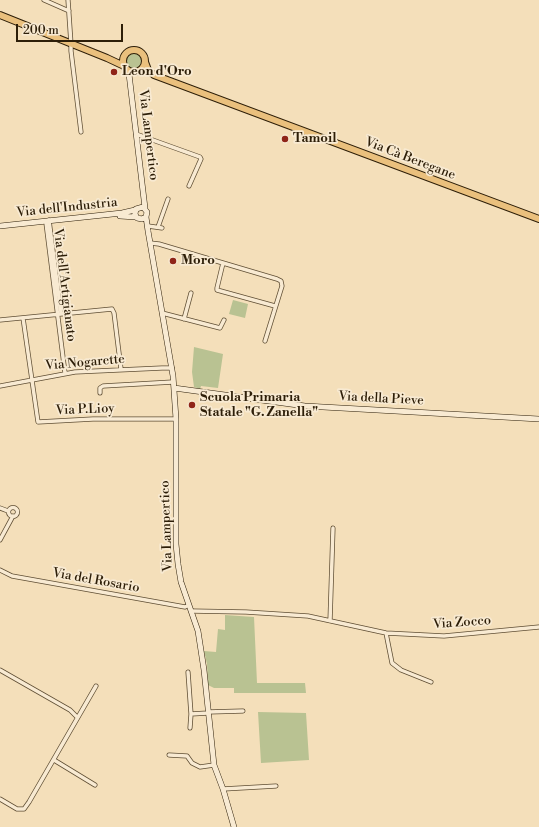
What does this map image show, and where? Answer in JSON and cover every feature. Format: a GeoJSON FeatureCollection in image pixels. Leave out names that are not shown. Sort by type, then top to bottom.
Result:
{"type":"FeatureCollection","features":[{"type":"Feature","properties":{"kind":"main road"},"geometry":{"type":"LineString","coordinates":[[0,16],[107,58],[136,72],[142,68],[145,62]]}},
{"type":"Feature","properties":{"kind":"main road"},"geometry":{"type":"LineString","coordinates":[[107,58],[118,58],[133,50],[139,52],[144,56],[148,70],[154,75]]}},
{"type":"Feature","properties":{"kind":"main road"},"geometry":{"type":"LineString","coordinates":[[125,68],[123,60],[128,52]]}},
{"type":"Feature","properties":{"kind":"main road","name":"Via Cà Beregane"},"geometry":{"type":"LineString","coordinates":[[136,72],[154,75],[539,219]]}},
{"type":"Feature","properties":{"kind":"street"},"geometry":{"type":"LineString","coordinates":[[44,0],[69,11]]}},
{"type":"Feature","properties":{"kind":"street"},"geometry":{"type":"LineString","coordinates":[[68,0],[71,51],[81,132]]}},
{"type":"Feature","properties":{"kind":"street","name":"Via Lampertico"},"geometry":{"type":"LineString","coordinates":[[125,68],[129,79],[144,194],[140,209],[135,214],[148,228]]}},
{"type":"Feature","properties":{"kind":"street","name":"Via Lampertico"},"geometry":{"type":"LineString","coordinates":[[129,79],[132,73],[136,72]]}},
{"type":"Feature","properties":{"kind":"street"},"geometry":{"type":"LineString","coordinates":[[136,134],[200,157],[201,159],[189,186]]}},
{"type":"Feature","properties":{"kind":"street"},"geometry":{"type":"LineString","coordinates":[[148,228],[160,228],[168,199]]}},
{"type":"Feature","properties":{"kind":"street","name":"Via Lampertico"},"geometry":{"type":"LineString","coordinates":[[140,209],[147,213],[146,217],[150,243],[174,382],[178,564],[180,582],[198,631],[202,650],[214,765],[234,827]]}},
{"type":"Feature","properties":{"kind":"street","name":"Via dell'Industria"},"geometry":{"type":"LineString","coordinates":[[0,227],[122,213],[140,209]]}},
{"type":"Feature","properties":{"kind":"street","name":"Via dell'Industria"},"geometry":{"type":"LineString","coordinates":[[48,222],[122,216],[138,218]]}},
{"type":"Feature","properties":{"kind":"street"},"geometry":{"type":"LineString","coordinates":[[138,218],[146,217]]}},
{"type":"Feature","properties":{"kind":"street","name":"Via dell'Artigianato"},"geometry":{"type":"LineString","coordinates":[[48,222],[60,314],[65,373]]}},
{"type":"Feature","properties":{"kind":"street"},"geometry":{"type":"LineString","coordinates":[[150,243],[159,244],[277,279],[282,284],[265,341]]}},
{"type":"Feature","properties":{"kind":"street"},"geometry":{"type":"LineString","coordinates":[[223,263],[217,290],[275,306]]}},
{"type":"Feature","properties":{"kind":"street"},"geometry":{"type":"LineString","coordinates":[[184,319],[191,293]]}},
{"type":"Feature","properties":{"kind":"street"},"geometry":{"type":"LineString","coordinates":[[0,320],[112,309],[114,313],[121,369]]}},
{"type":"Feature","properties":{"kind":"street"},"geometry":{"type":"LineString","coordinates":[[162,313],[220,328],[224,320]]}},
{"type":"Feature","properties":{"kind":"street"},"geometry":{"type":"LineString","coordinates":[[23,318],[32,379]]}},
{"type":"Feature","properties":{"kind":"street","name":"Via Nogarette"},"geometry":{"type":"LineString","coordinates":[[0,386],[65,373],[121,369],[172,368]]}},
{"type":"Feature","properties":{"kind":"street","name":"Via P.Lioy"},"geometry":{"type":"LineString","coordinates":[[32,379],[38,422],[93,419],[176,419]]}},
{"type":"Feature","properties":{"kind":"street"},"geometry":{"type":"LineString","coordinates":[[100,393],[100,388],[103,386],[174,382]]}},
{"type":"Feature","properties":{"kind":"street","name":"Via della Pieve"},"geometry":{"type":"LineString","coordinates":[[174,388],[305,406],[539,419]]}},
{"type":"Feature","properties":{"kind":"street"},"geometry":{"type":"LineString","coordinates":[[0,540],[13,516],[16,514],[16,509],[13,507],[8,511]]}},
{"type":"Feature","properties":{"kind":"street"},"geometry":{"type":"LineString","coordinates":[[0,508],[8,511],[9,515],[13,516]]}},
{"type":"Feature","properties":{"kind":"street"},"geometry":{"type":"LineString","coordinates":[[330,621],[333,528]]}},
{"type":"Feature","properties":{"kind":"street","name":"Via del Rosario"},"geometry":{"type":"LineString","coordinates":[[0,570],[12,576],[185,607],[189,605]]}},
{"type":"Feature","properties":{"kind":"street","name":"Via Zocco"},"geometry":{"type":"LineString","coordinates":[[191,611],[246,612],[308,616],[386,633],[449,636],[539,627]]}},
{"type":"Feature","properties":{"kind":"street"},"geometry":{"type":"LineString","coordinates":[[386,633],[392,663],[401,670],[431,682]]}},
{"type":"Feature","properties":{"kind":"street"},"geometry":{"type":"LineString","coordinates":[[0,670],[70,710],[77,717]]}},
{"type":"Feature","properties":{"kind":"street"},"geometry":{"type":"LineString","coordinates":[[188,672],[191,714],[190,728]]}},
{"type":"Feature","properties":{"kind":"street"},"geometry":{"type":"LineString","coordinates":[[0,799],[17,809],[24,809],[30,802],[96,686]]}},
{"type":"Feature","properties":{"kind":"street"},"geometry":{"type":"LineString","coordinates":[[191,714],[243,711]]}},
{"type":"Feature","properties":{"kind":"street"},"geometry":{"type":"LineString","coordinates":[[169,755],[187,756],[192,763],[200,767],[214,765]]}},
{"type":"Feature","properties":{"kind":"street"},"geometry":{"type":"LineString","coordinates":[[54,760],[95,785]]}},
{"type":"Feature","properties":{"kind":"street"},"geometry":{"type":"LineString","coordinates":[[223,789],[276,786]]}},
{"type":"Feature","properties":{"kind":"green space"},"geometry":{"type":"Polygon","coordinates":[[[134,53],[140,55],[142,61],[140,67],[134,69],[128,67],[126,61],[128,55],[134,53]]]}},
{"type":"Feature","properties":{"kind":"green space"},"geometry":{"type":"Polygon","coordinates":[[[233,300],[248,304],[245,318],[229,314],[233,300]]]}},
{"type":"Feature","properties":{"kind":"green space"},"geometry":{"type":"Polygon","coordinates":[[[194,347],[223,354],[218,388],[201,386],[200,389],[194,387],[192,372],[194,347]]]}},
{"type":"Feature","properties":{"kind":"green space"},"geometry":{"type":"Polygon","coordinates":[[[225,615],[254,617],[257,683],[305,683],[306,693],[234,693],[234,688],[214,688],[208,685],[207,664],[204,651],[216,652],[218,629],[225,630],[225,615]]]}},
{"type":"Feature","properties":{"kind":"green space"},"geometry":{"type":"Polygon","coordinates":[[[258,712],[306,713],[309,760],[261,763],[258,712]]]}},
{"type":"Feature","properties":{"kind":"place","name":"Leon d'Oro"},"geometry":{"type":"Point","coordinates":[114,72]}},
{"type":"Feature","properties":{"kind":"place","name":"Tamoil"},"geometry":{"type":"Point","coordinates":[285,139]}},
{"type":"Feature","properties":{"kind":"place","name":"Moro"},"geometry":{"type":"Point","coordinates":[173,261]}},
{"type":"Feature","properties":{"kind":"place","name":"Scuola Primaria Statale \"G. Zanella\""},"geometry":{"type":"Point","coordinates":[192,405]}}]}
